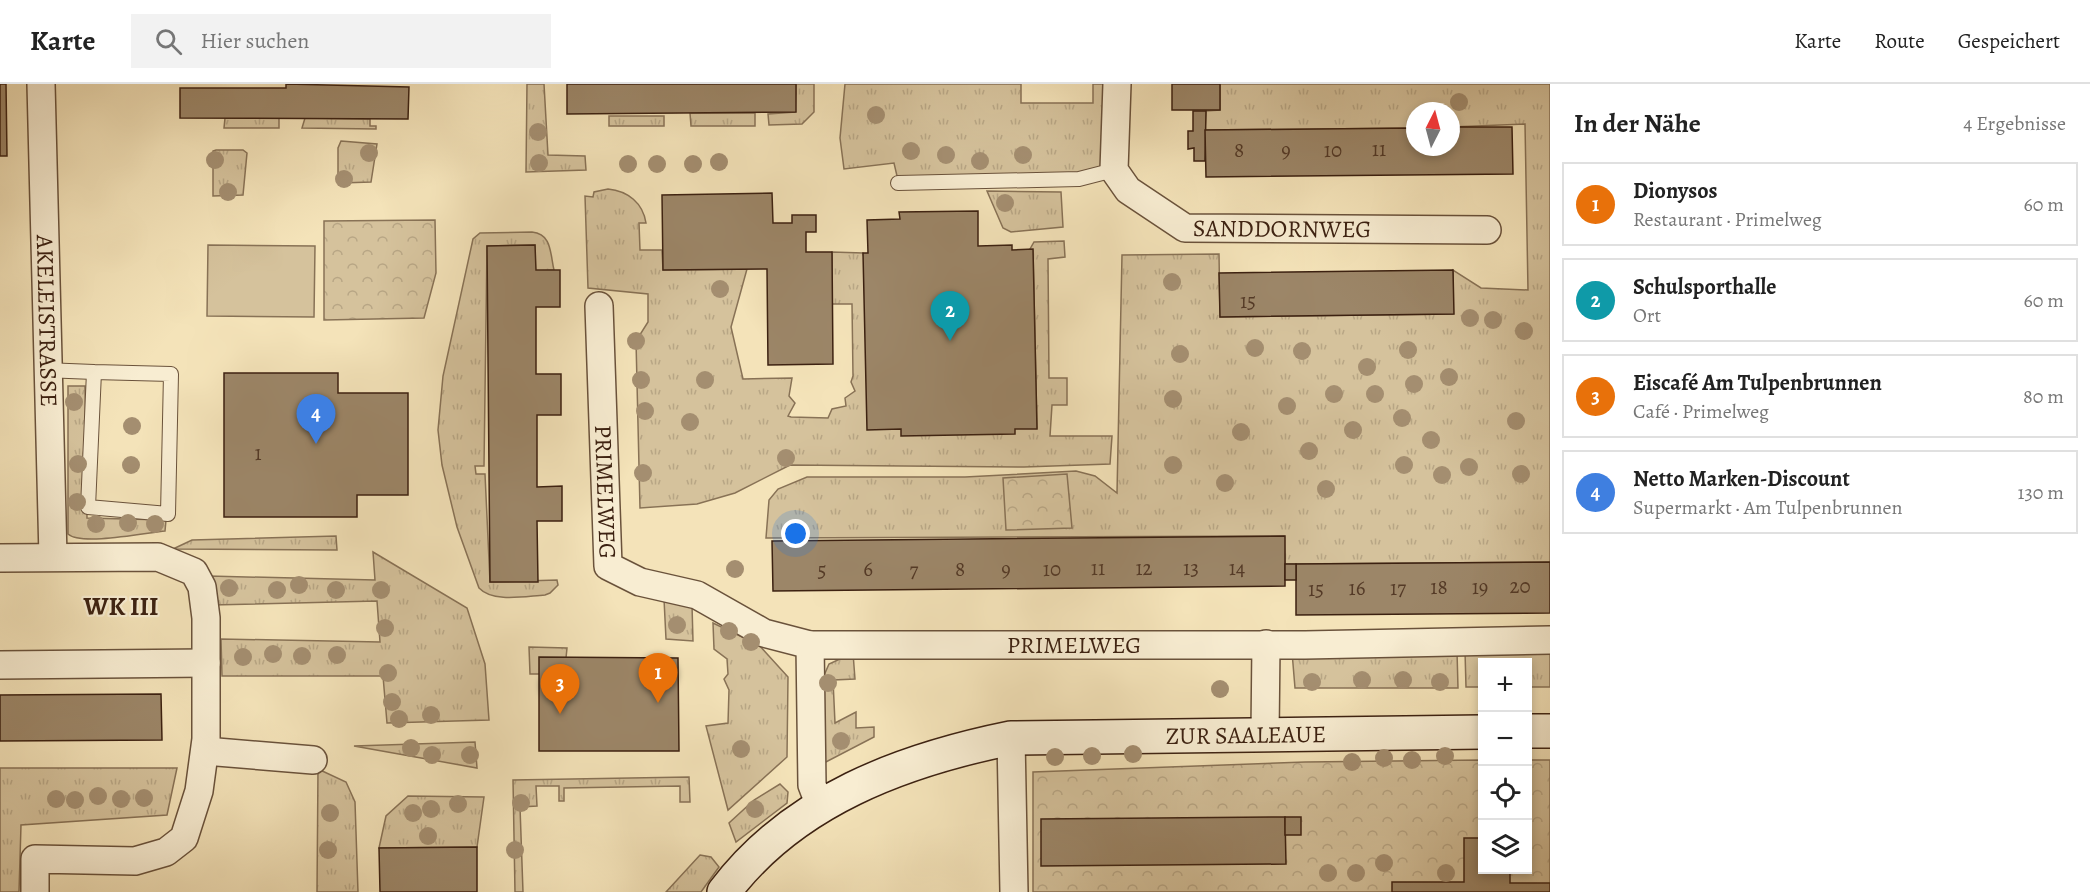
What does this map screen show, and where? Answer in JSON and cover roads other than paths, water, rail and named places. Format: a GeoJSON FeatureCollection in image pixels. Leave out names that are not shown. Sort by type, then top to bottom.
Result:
{"type":"FeatureCollection","features":[{"type":"Feature","properties":{"kind":"street","name":"AKELEISTRASSE"},"geometry":{"type":"LineString","coordinates":[[41,84],[45,370],[63,562]]}},
{"type":"Feature","properties":{"kind":"street"},"geometry":{"type":"LineString","coordinates":[[1114,171],[1117,84]]}},
{"type":"Feature","properties":{"kind":"street","name":"SANDDORNWEG"},"geometry":{"type":"LineString","coordinates":[[1114,171],[1128,190],[1185,228],[1487,230]]}},
{"type":"Feature","properties":{"kind":"street","name":"PRIMELWEG"},"geometry":{"type":"LineString","coordinates":[[599,306],[608,566],[640,582],[697,595],[764,633],[810,645],[1266,644],[1550,640]]}},
{"type":"Feature","properties":{"kind":"street"},"geometry":{"type":"LineString","coordinates":[[0,558],[63,562],[158,557],[194,572],[202,587],[206,618],[205,752],[199,791],[184,838],[166,852],[135,861],[35,859],[35,892]]}},
{"type":"Feature","properties":{"kind":"street"},"geometry":{"type":"LineString","coordinates":[[1264,734],[1266,644]]}},
{"type":"Feature","properties":{"kind":"street"},"geometry":{"type":"LineString","coordinates":[[810,645],[812,785],[820,806]]}},
{"type":"Feature","properties":{"kind":"street"},"geometry":{"type":"LineString","coordinates":[[0,665],[206,663]]}},
{"type":"Feature","properties":{"kind":"street"},"geometry":{"type":"LineString","coordinates":[[1532,731],[1550,731]]}},
{"type":"Feature","properties":{"kind":"street","name":"ZUR SAALEAUE"},"geometry":{"type":"LineString","coordinates":[[724,892],[754,856],[820,806],[872,778],[922,759],[1011,738],[1478,732]]}},
{"type":"Feature","properties":{"kind":"street"},"geometry":{"type":"LineString","coordinates":[[1011,738],[1014,892]]}},
{"type":"Feature","properties":{"kind":"street"},"geometry":{"type":"LineString","coordinates":[[205,752],[312,760]]}},
{"type":"Feature","properties":{"kind":"lane"},"geometry":{"type":"LineString","coordinates":[[898,183],[1079,178],[1114,171]]}},
{"type":"Feature","properties":{"kind":"lane"},"geometry":{"type":"LineString","coordinates":[[45,370],[171,374],[168,514],[88,507],[94,372]]}},
{"type":"Feature","properties":{"kind":"place","name":"Schulsporthalle"},"geometry":{"type":"Point","coordinates":[950,341]}},
{"type":"Feature","properties":{"kind":"place","name":"Netto Marken-Discount"},"geometry":{"type":"Point","coordinates":[316,444]}},
{"type":"Feature","properties":{"kind":"place","name":"Dionysos"},"geometry":{"type":"Point","coordinates":[658,703]}},
{"type":"Feature","properties":{"kind":"place","name":"Eiscafé Am Tulpenbrunnen"},"geometry":{"type":"Point","coordinates":[560,714]}},
{"type":"Feature","properties":{"kind":"district","name":"WK III"},"geometry":{"type":"Point","coordinates":[121,606]}}]}
